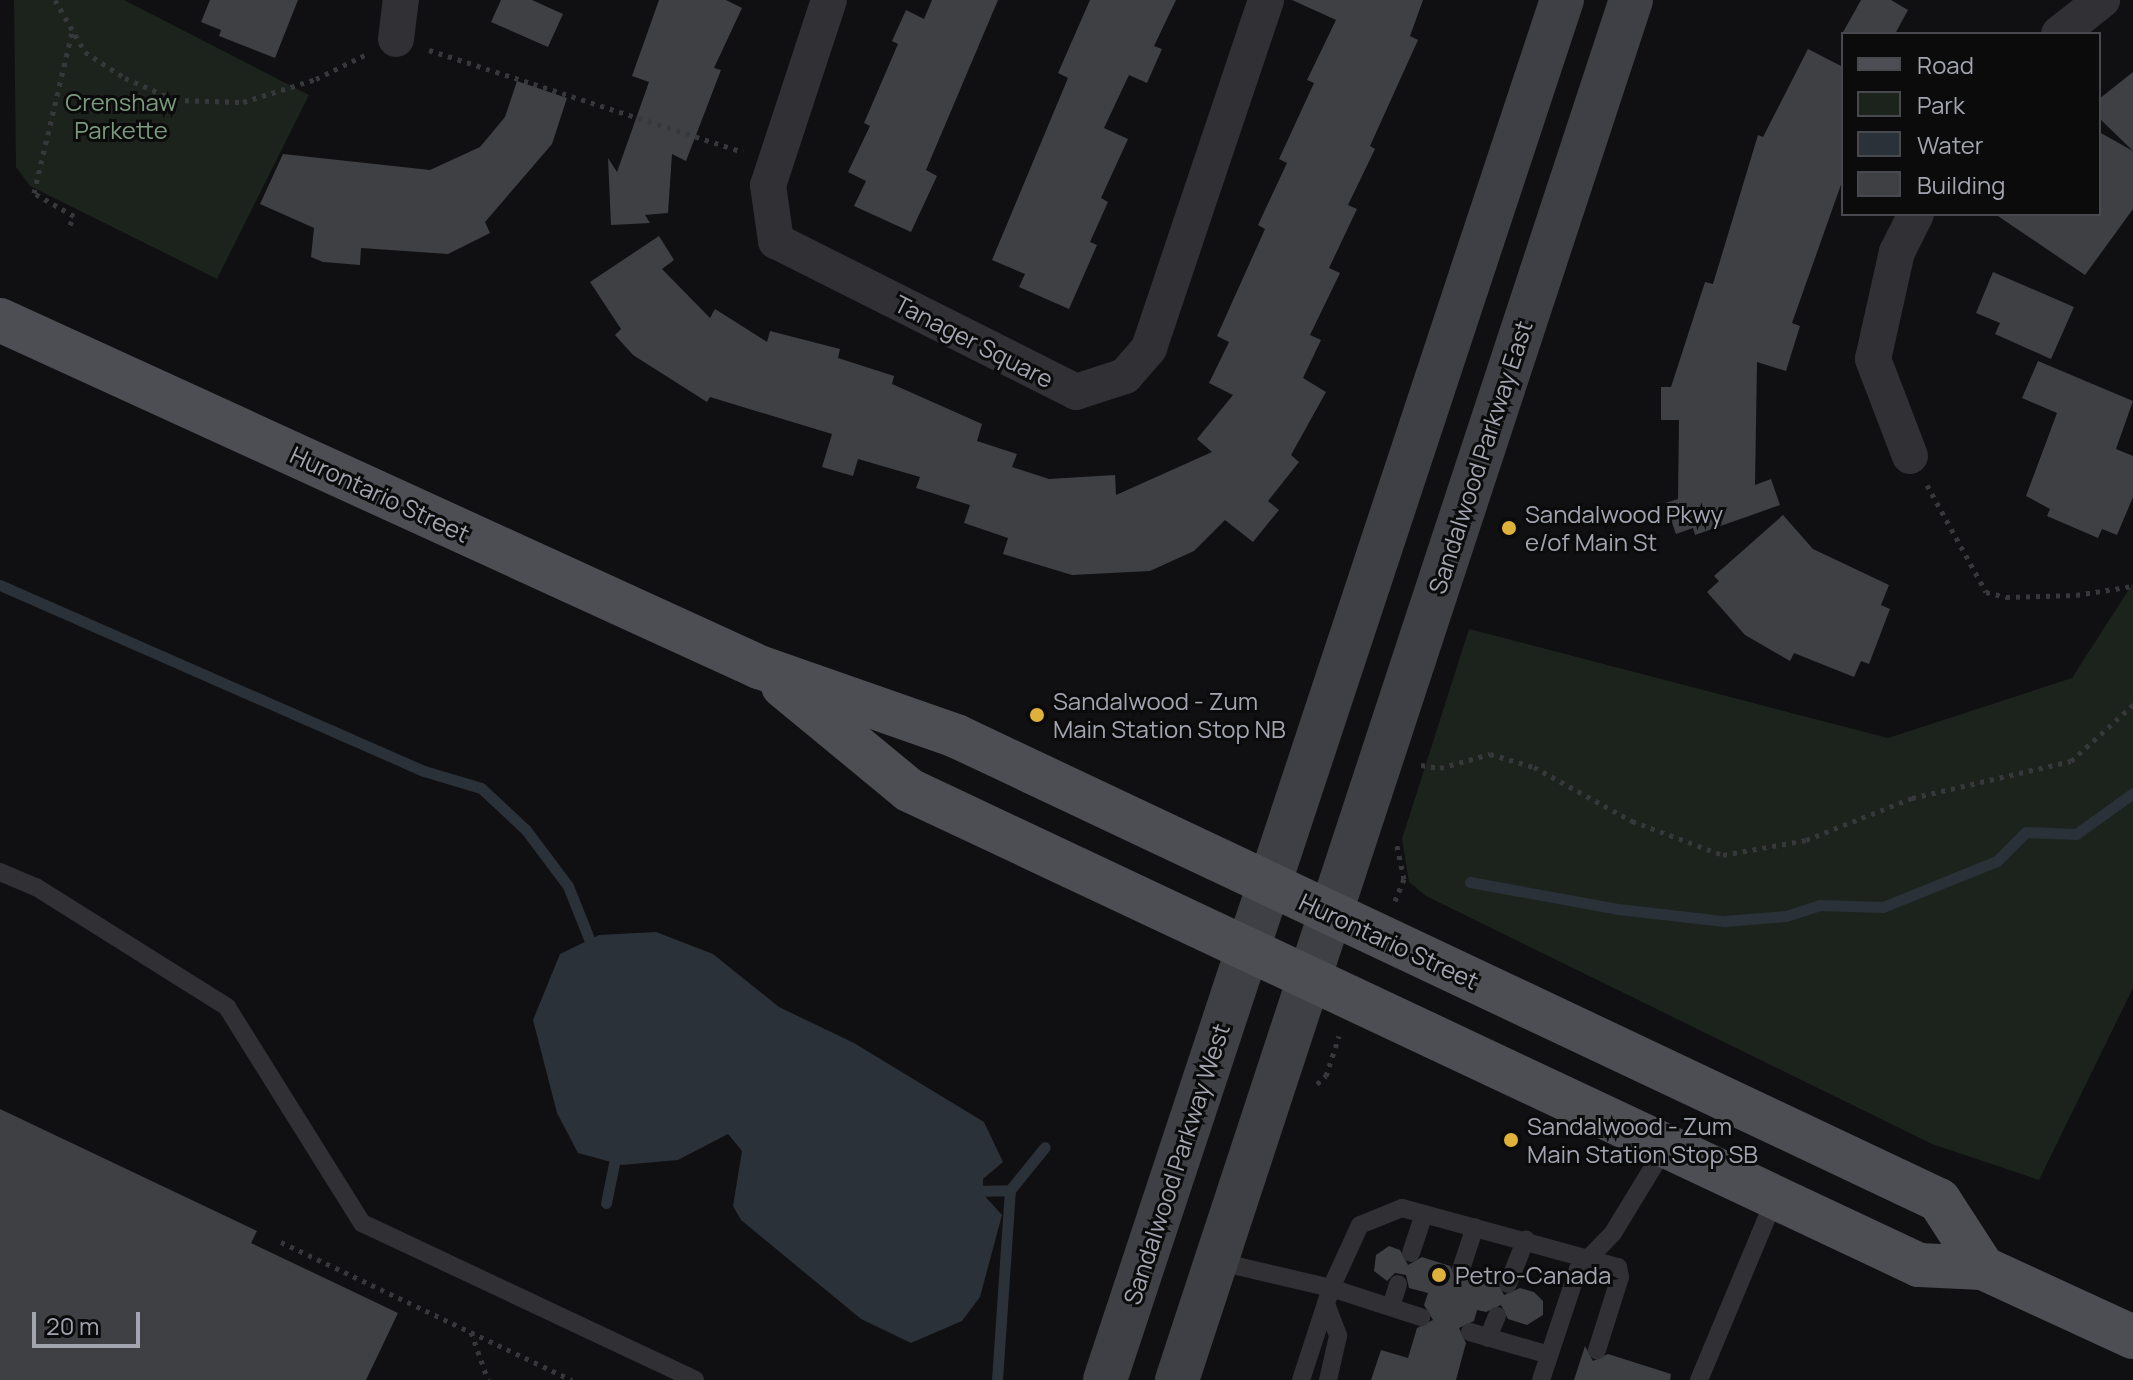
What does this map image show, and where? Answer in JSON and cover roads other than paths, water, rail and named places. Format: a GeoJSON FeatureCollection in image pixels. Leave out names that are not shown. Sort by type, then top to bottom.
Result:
{"type":"FeatureCollection","features":[{"type":"Feature","properties":{"kind":"main road"},"geometry":{"type":"LineString","coordinates":[[1267,884],[1562,0]]}},
{"type":"Feature","properties":{"kind":"main road","name":"Sandalwood Parkway East"},"geometry":{"type":"LineString","coordinates":[[1310,979],[1631,0]]}},
{"type":"Feature","properties":{"kind":"main road","name":"Hurontario Street"},"geometry":{"type":"LineString","coordinates":[[0,320],[759,667],[956,736],[1939,1200],[1983,1268]]}},
{"type":"Feature","properties":{"kind":"main road","name":"Hurontario Street"},"geometry":{"type":"LineString","coordinates":[[759,667],[909,790],[1919,1265],[1983,1268],[2133,1337]]}},
{"type":"Feature","properties":{"kind":"main road","name":"Sandalwood Parkway West"},"geometry":{"type":"LineString","coordinates":[[1105,1380],[1267,884]]}},
{"type":"Feature","properties":{"kind":"main road"},"geometry":{"type":"LineString","coordinates":[[1177,1380],[1310,979]]}},
{"type":"Feature","properties":{"kind":"street"},"geometry":{"type":"LineString","coordinates":[[396,39],[401,0]]}},
{"type":"Feature","properties":{"kind":"street","name":"Tanager Square"},"geometry":{"type":"LineString","coordinates":[[829,0],[768,185],[776,241],[1076,392],[1125,376],[1149,348],[1266,0]]}},
{"type":"Feature","properties":{"kind":"street"},"geometry":{"type":"LineString","coordinates":[[2062,32],[2102,0]]}},
{"type":"Feature","properties":{"kind":"street"},"geometry":{"type":"LineString","coordinates":[[1910,456],[1873,359],[1897,252],[1915,216]]}},
{"type":"Feature","properties":{"kind":"lane"},"geometry":{"type":"LineString","coordinates":[[0,872],[36,887],[227,1007],[362,1223],[695,1380]]}},
{"type":"Feature","properties":{"kind":"lane"},"geometry":{"type":"LineString","coordinates":[[1541,1380],[1572,1283],[1590,1256],[1613,1233],[1666,1146]]}},
{"type":"Feature","properties":{"kind":"lane"},"geometry":{"type":"LineString","coordinates":[[1704,1378],[1775,1198]]}},
{"type":"Feature","properties":{"kind":"lane"},"geometry":{"type":"LineString","coordinates":[[1301,1380],[1328,1296],[1360,1225],[1402,1208],[1590,1256],[1618,1267],[1620,1277],[1597,1350]]}},
{"type":"Feature","properties":{"kind":"lane"},"geometry":{"type":"LineString","coordinates":[[1411,1253],[1424,1214]]}},
{"type":"Feature","properties":{"kind":"lane"},"geometry":{"type":"LineString","coordinates":[[1461,1269],[1475,1227]]}},
{"type":"Feature","properties":{"kind":"lane"},"geometry":{"type":"LineString","coordinates":[[1508,1284],[1526,1239]]}},
{"type":"Feature","properties":{"kind":"lane"},"geometry":{"type":"LineString","coordinates":[[1216,1261],[1328,1296],[1391,1307],[1421,1317]]}},
{"type":"Feature","properties":{"kind":"lane"},"geometry":{"type":"LineString","coordinates":[[1391,1307],[1398,1284]]}},
{"type":"Feature","properties":{"kind":"lane"},"geometry":{"type":"LineString","coordinates":[[1328,1296],[1338,1336],[1328,1380]]}},
{"type":"Feature","properties":{"kind":"lane"},"geometry":{"type":"LineString","coordinates":[[1497,1316],[1479,1335],[1549,1355]]}},
{"type":"Feature","properties":{"kind":"water"},"geometry":{"type":"Polygon","coordinates":[[[656,932],[713,954],[779,1007],[854,1043],[984,1122],[1003,1162],[983,1179],[983,1194],[1002,1215],[980,1297],[962,1321],[911,1343],[861,1319],[741,1220],[733,1206],[742,1151],[728,1134],[678,1160],[622,1165],[578,1153],[557,1113],[533,1020],[560,954],[599,935],[656,932]]]}},
{"type":"Feature","properties":{"kind":"waterway"},"geometry":{"type":"LineString","coordinates":[[0,585],[424,771],[481,788],[526,830],[568,886],[595,954]]}},
{"type":"Feature","properties":{"kind":"waterway"},"geometry":{"type":"LineString","coordinates":[[1470,882],[1618,909],[1724,921],[1786,916],[1819,905],[1883,907],[1997,861],[2026,832],[2076,834],[2133,793]]}},
{"type":"Feature","properties":{"kind":"waterway"},"geometry":{"type":"LineString","coordinates":[[971,1191],[1010,1190],[1045,1147]]}},
{"type":"Feature","properties":{"kind":"waterway"},"geometry":{"type":"LineString","coordinates":[[606,1203],[617,1149]]}},
{"type":"Feature","properties":{"kind":"waterway"},"geometry":{"type":"LineString","coordinates":[[997,1380],[1010,1190]]}},
{"type":"Feature","properties":{"kind":"place","name":"Sandalwood Pkwy e/of Main St"},"geometry":{"type":"Point","coordinates":[1509,528]}},
{"type":"Feature","properties":{"kind":"place","name":"Sandalwood - Zum Main Station Stop NB"},"geometry":{"type":"Point","coordinates":[1037,715]}},
{"type":"Feature","properties":{"kind":"place","name":"Sandalwood - Zum Main Station Stop SB"},"geometry":{"type":"Point","coordinates":[1511,1140]}},
{"type":"Feature","properties":{"kind":"place","name":"Petro-Canada"},"geometry":{"type":"Point","coordinates":[1439,1275]}},
{"type":"Feature","properties":{"kind":"park label","name":"Crenshaw Parkette"},"geometry":{"type":"Point","coordinates":[121,116]}}]}
